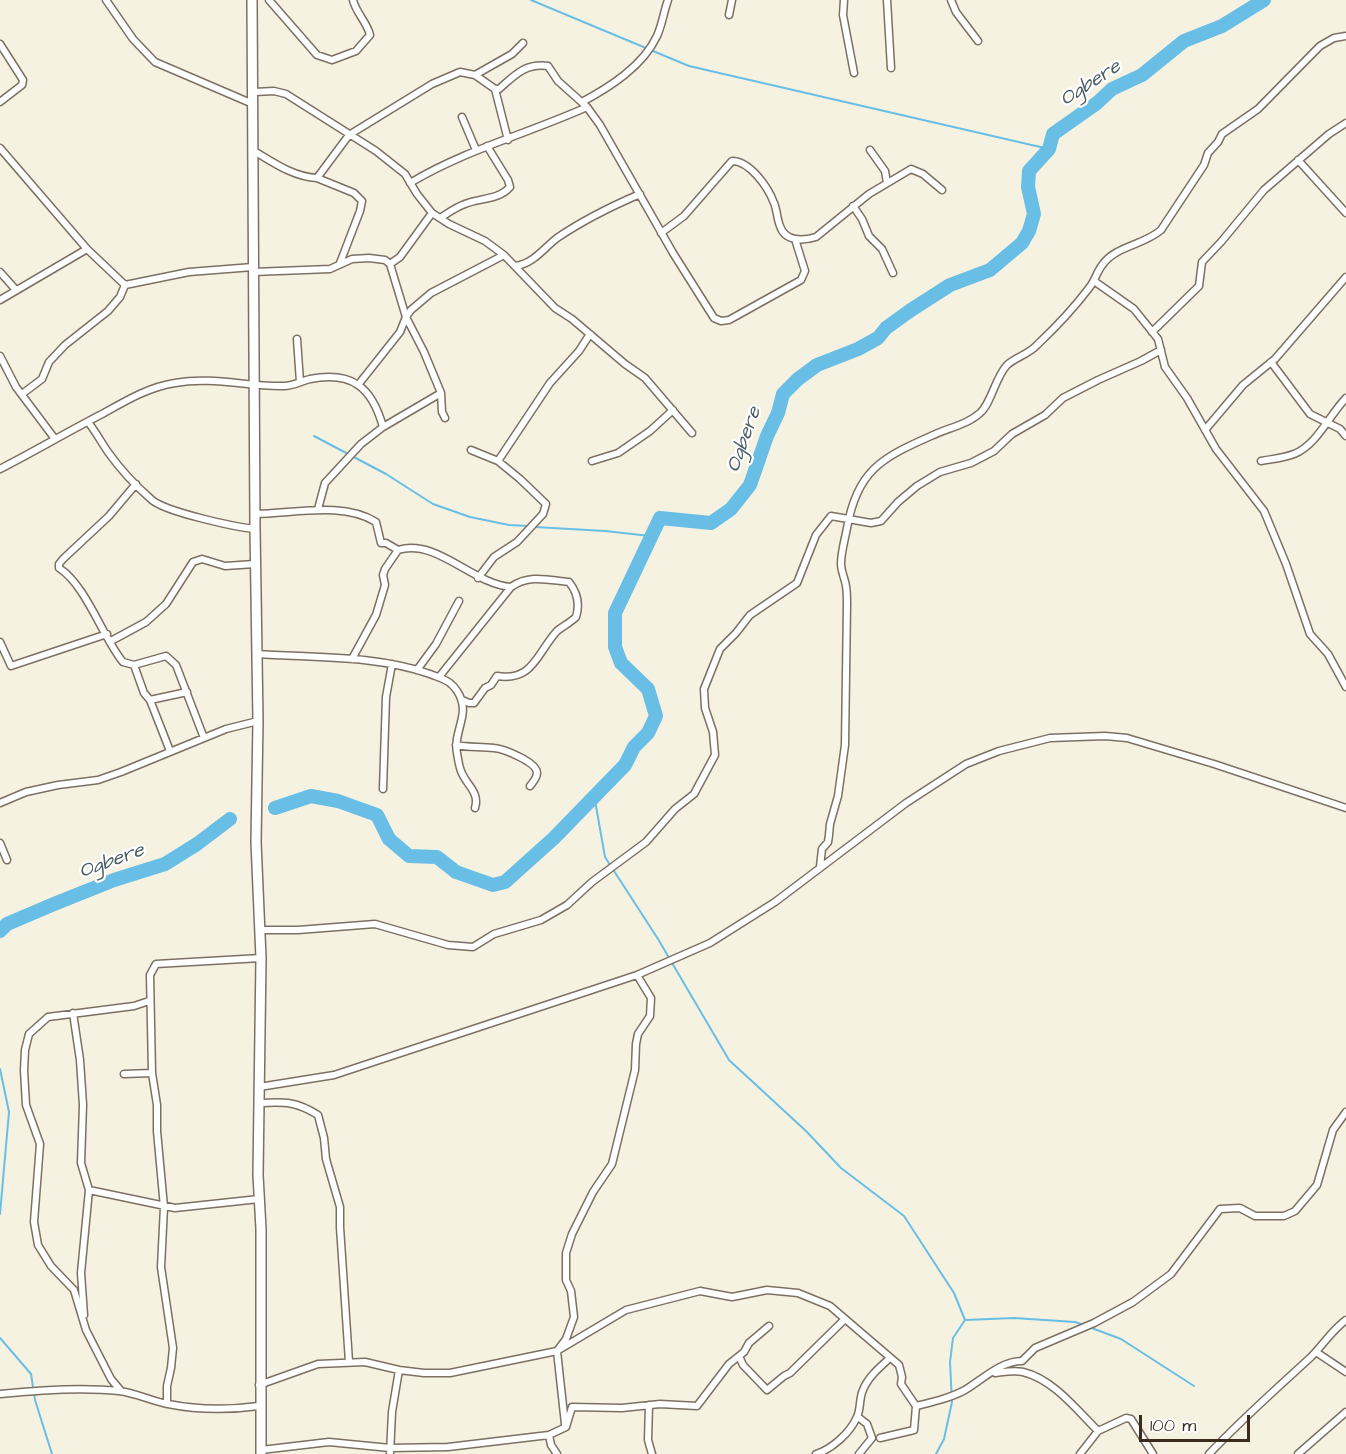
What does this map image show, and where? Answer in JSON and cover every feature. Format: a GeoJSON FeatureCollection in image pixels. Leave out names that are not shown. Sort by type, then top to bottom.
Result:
{"type":"FeatureCollection","features":[{"type":"Feature","properties":{"kind":"main road"},"geometry":{"type":"LineString","coordinates":[[252,0],[258,721],[256,843],[261,958],[259,1087],[261,1452]]}},
{"type":"Feature","properties":{"kind":"street"},"geometry":{"type":"LineString","coordinates":[[106,0],[133,39],[155,62],[254,104]]}},
{"type":"Feature","properties":{"kind":"street"},"geometry":{"type":"LineString","coordinates":[[269,0],[317,55],[332,60],[356,51],[370,35],[369,28],[352,0]]}},
{"type":"Feature","properties":{"kind":"street"},"geometry":{"type":"LineString","coordinates":[[410,183],[440,165],[548,125],[584,105],[641,62],[658,35],[668,0]]}},
{"type":"Feature","properties":{"kind":"street"},"geometry":{"type":"LineString","coordinates":[[729,15],[732,0]]}},
{"type":"Feature","properties":{"kind":"street"},"geometry":{"type":"LineString","coordinates":[[844,0],[843,15],[854,73]]}},
{"type":"Feature","properties":{"kind":"street"},"geometry":{"type":"LineString","coordinates":[[887,0],[891,68]]}},
{"type":"Feature","properties":{"kind":"street"},"geometry":{"type":"LineString","coordinates":[[951,0],[956,12],[978,41]]}},
{"type":"Feature","properties":{"kind":"street"},"geometry":{"type":"LineString","coordinates":[[820,867],[822,849],[830,835],[830,824],[845,745],[847,604],[841,564],[855,493],[863,480],[890,456],[966,422],[981,412],[1006,366],[1035,348],[1067,315],[1094,281],[1102,264],[1123,249],[1137,245],[1161,230],[1222,134],[1258,110],[1320,46],[1334,38],[1346,36]]}},
{"type":"Feature","properties":{"kind":"street"},"geometry":{"type":"LineString","coordinates":[[475,75],[512,54],[524,43]]}},
{"type":"Feature","properties":{"kind":"street"},"geometry":{"type":"LineString","coordinates":[[0,45],[23,80],[22,85],[0,102]]}},
{"type":"Feature","properties":{"kind":"street"},"geometry":{"type":"LineString","coordinates":[[495,89],[500,89],[520,69],[539,65],[548,66],[558,81],[584,105],[600,125],[662,234],[714,318],[721,321],[729,320],[801,280],[805,271],[795,239]]}},
{"type":"Feature","properties":{"kind":"street"},"geometry":{"type":"LineString","coordinates":[[318,178],[349,135],[432,84],[460,72],[475,75],[495,89],[508,140]]}},
{"type":"Feature","properties":{"kind":"street"},"geometry":{"type":"LineString","coordinates":[[254,92],[274,91],[286,94],[307,105],[376,151],[405,174],[432,213],[485,241],[504,255],[555,308],[645,378],[692,433]]}},
{"type":"Feature","properties":{"kind":"street"},"geometry":{"type":"LineString","coordinates":[[462,117],[476,150]]}},
{"type":"Feature","properties":{"kind":"street"},"geometry":{"type":"LineString","coordinates":[[1152,332],[1199,286],[1202,262],[1264,190],[1329,134],[1346,123]]}},
{"type":"Feature","properties":{"kind":"street"},"geometry":{"type":"LineString","coordinates":[[440,218],[467,203],[488,199],[508,191],[510,187],[508,180],[487,146]]}},
{"type":"Feature","properties":{"kind":"street"},"geometry":{"type":"LineString","coordinates":[[0,148],[87,249],[125,285]]}},
{"type":"Feature","properties":{"kind":"street"},"geometry":{"type":"LineString","coordinates":[[870,150],[885,171],[887,183]]}},
{"type":"Feature","properties":{"kind":"street"},"geometry":{"type":"LineString","coordinates":[[254,152],[284,169],[307,177],[318,178],[354,193],[362,201],[350,241],[340,263]]}},
{"type":"Feature","properties":{"kind":"street"},"geometry":{"type":"LineString","coordinates":[[1298,160],[1346,213]]}},
{"type":"Feature","properties":{"kind":"street"},"geometry":{"type":"LineString","coordinates":[[662,234],[684,216],[732,161],[739,161],[750,168],[775,204],[779,226],[783,234],[795,239],[806,240],[816,237],[853,207],[911,169],[942,190]]}},
{"type":"Feature","properties":{"kind":"street"},"geometry":{"type":"LineString","coordinates":[[515,266],[525,265],[557,238],[611,207],[640,194]]}},
{"type":"Feature","properties":{"kind":"street"},"geometry":{"type":"LineString","coordinates":[[853,207],[862,219],[869,236],[882,249],[892,273]]}},
{"type":"Feature","properties":{"kind":"street"},"geometry":{"type":"LineString","coordinates":[[390,264],[400,257],[432,213]]}},
{"type":"Feature","properties":{"kind":"street"},"geometry":{"type":"LineString","coordinates":[[0,300],[87,249]]}},
{"type":"Feature","properties":{"kind":"street"},"geometry":{"type":"LineString","coordinates":[[358,385],[400,332],[406,317],[431,293],[504,255]]}},
{"type":"Feature","properties":{"kind":"street"},"geometry":{"type":"LineString","coordinates":[[125,285],[189,272],[330,269],[340,263],[369,258],[385,260],[390,264],[406,317],[441,393],[442,412],[446,418]]}},
{"type":"Feature","properties":{"kind":"street"},"geometry":{"type":"LineString","coordinates":[[0,272],[16,290]]}},
{"type":"Feature","properties":{"kind":"street"},"geometry":{"type":"LineString","coordinates":[[1205,430],[1243,385],[1271,362],[1346,277]]}},
{"type":"Feature","properties":{"kind":"street"},"geometry":{"type":"LineString","coordinates":[[1094,281],[1134,309],[1158,339],[1165,367],[1187,398],[1216,449],[1264,511],[1286,564],[1310,634],[1328,654],[1346,687]]}},
{"type":"Feature","properties":{"kind":"street"},"geometry":{"type":"LineString","coordinates":[[22,394],[42,379],[49,362],[65,345],[108,311],[120,297],[125,285]]}},
{"type":"Feature","properties":{"kind":"street"},"geometry":{"type":"LineString","coordinates":[[498,461],[550,383],[579,351],[590,334]]}},
{"type":"Feature","properties":{"kind":"street"},"geometry":{"type":"LineString","coordinates":[[297,339],[300,382]]}},
{"type":"Feature","properties":{"kind":"street"},"geometry":{"type":"LineString","coordinates":[[260,930],[298,930],[375,924],[448,945],[473,947],[494,934],[541,920],[567,905],[592,882],[646,842],[675,809],[694,794],[715,755],[713,732],[705,708],[704,689],[720,649],[750,615],[797,584],[816,535],[831,516],[871,523],[881,521],[910,492],[940,472],[971,463],[994,451],[1011,434],[1045,415],[1063,398],[1141,362],[1161,350]]}},
{"type":"Feature","properties":{"kind":"street"},"geometry":{"type":"LineString","coordinates":[[0,356],[16,387],[55,439]]}},
{"type":"Feature","properties":{"kind":"street"},"geometry":{"type":"LineString","coordinates":[[1271,362],[1310,414],[1328,422],[1346,435]]}},
{"type":"Feature","properties":{"kind":"street"},"geometry":{"type":"LineString","coordinates":[[0,469],[147,390],[176,382],[235,382],[254,386],[288,386],[323,377],[342,377],[369,394],[378,407],[383,427]]}},
{"type":"Feature","properties":{"kind":"street"},"geometry":{"type":"LineString","coordinates":[[318,509],[325,483],[361,444],[383,427],[441,393]]}},
{"type":"Feature","properties":{"kind":"street"},"geometry":{"type":"LineString","coordinates":[[1261,461],[1296,454],[1313,440],[1346,398]]}},
{"type":"Feature","properties":{"kind":"street"},"geometry":{"type":"LineString","coordinates":[[592,461],[618,453],[650,431],[673,410]]}},
{"type":"Feature","properties":{"kind":"street"},"geometry":{"type":"LineString","coordinates":[[88,422],[109,453],[136,484],[160,506],[255,529]]}},
{"type":"Feature","properties":{"kind":"street"},"geometry":{"type":"LineString","coordinates":[[471,450],[498,461],[546,504],[543,514],[524,535],[494,557],[478,578]]}},
{"type":"Feature","properties":{"kind":"street"},"geometry":{"type":"LineString","coordinates":[[136,484],[109,516],[59,564],[59,568],[78,587],[123,662],[134,665],[166,656],[176,665],[204,738]]}},
{"type":"Feature","properties":{"kind":"street"},"geometry":{"type":"LineString","coordinates":[[255,514],[318,509],[359,514],[369,517],[378,525],[381,543],[386,543],[398,550],[417,548],[429,550],[478,578],[512,587]]}},
{"type":"Feature","properties":{"kind":"street"},"geometry":{"type":"LineString","coordinates":[[352,659],[376,615],[385,585],[383,575],[385,568],[398,550]]}},
{"type":"Feature","properties":{"kind":"street"},"geometry":{"type":"LineString","coordinates":[[111,641],[146,622],[166,604],[193,562],[198,559],[225,566],[255,564]]}},
{"type":"Feature","properties":{"kind":"street"},"geometry":{"type":"LineString","coordinates":[[439,677],[512,587],[519,582],[536,578],[569,582],[579,603],[576,617],[558,630],[528,670],[509,678],[497,676],[474,703],[462,700]]}},
{"type":"Feature","properties":{"kind":"street"},"geometry":{"type":"LineString","coordinates":[[417,670],[436,644],[459,601]]}},
{"type":"Feature","properties":{"kind":"street"},"geometry":{"type":"LineString","coordinates":[[0,642],[11,666],[107,634]]}},
{"type":"Feature","properties":{"kind":"street"},"geometry":{"type":"LineString","coordinates":[[256,654],[352,659],[392,664],[439,677],[452,684],[462,700],[461,721],[455,739],[461,772],[475,792],[477,801],[475,808]]}},
{"type":"Feature","properties":{"kind":"street"},"geometry":{"type":"LineString","coordinates":[[383,789],[386,697],[392,664]]}},
{"type":"Feature","properties":{"kind":"street"},"geometry":{"type":"LineString","coordinates":[[134,665],[170,751]]}},
{"type":"Feature","properties":{"kind":"street"},"geometry":{"type":"LineString","coordinates":[[150,700],[187,692]]}},
{"type":"Feature","properties":{"kind":"street"},"geometry":{"type":"LineString","coordinates":[[0,803],[26,792],[47,787],[98,780],[226,729],[258,721]]}},
{"type":"Feature","properties":{"kind":"street"},"geometry":{"type":"LineString","coordinates":[[259,1087],[334,1075],[637,975],[710,943],[775,902],[906,804],[966,764],[999,751],[1050,738],[1105,736],[1127,738],[1346,808]]}},
{"type":"Feature","properties":{"kind":"street"},"geometry":{"type":"LineString","coordinates":[[456,745],[494,748],[524,760],[536,770],[535,779],[530,786]]}},
{"type":"Feature","properties":{"kind":"street"},"geometry":{"type":"LineString","coordinates":[[0,843],[7,860]]}},
{"type":"Feature","properties":{"kind":"street"},"geometry":{"type":"LineString","coordinates":[[167,1404],[167,1386],[173,1348],[161,1267],[164,1207],[157,1105],[152,1073],[150,975],[156,964],[261,958]]}},
{"type":"Feature","properties":{"kind":"street"},"geometry":{"type":"LineString","coordinates":[[566,1427],[557,1351],[566,1339],[574,1317],[572,1291],[566,1280],[566,1253],[572,1234],[593,1192],[612,1164],[635,1070],[638,1034],[650,1016],[651,998],[637,975]]}},
{"type":"Feature","properties":{"kind":"street"},"geometry":{"type":"LineString","coordinates":[[121,1391],[111,1379],[86,1330],[74,1290],[51,1266],[38,1245],[34,1222],[40,1144],[28,1114],[24,1071],[25,1050],[29,1034],[48,1017],[149,1002]]}},
{"type":"Feature","properties":{"kind":"street"},"geometry":{"type":"LineString","coordinates":[[73,1013],[80,1060],[81,1163],[89,1190],[81,1273],[86,1330]]}},
{"type":"Feature","properties":{"kind":"street"},"geometry":{"type":"LineString","coordinates":[[124,1074],[152,1073]]}},
{"type":"Feature","properties":{"kind":"street"},"geometry":{"type":"LineString","coordinates":[[259,1103],[283,1102],[300,1105],[318,1115],[326,1159],[340,1207],[348,1362]]}},
{"type":"Feature","properties":{"kind":"street"},"geometry":{"type":"LineString","coordinates":[[916,1406],[963,1391],[1009,1362],[1022,1361],[1035,1348],[1094,1323],[1133,1302],[1171,1274],[1220,1209],[1240,1208],[1256,1216],[1284,1216],[1295,1211],[1317,1185],[1330,1137],[1346,1112]]}},
{"type":"Feature","properties":{"kind":"street"},"geometry":{"type":"LineString","coordinates":[[89,1190],[164,1207],[201,1206],[259,1199]]}},
{"type":"Feature","properties":{"kind":"street"},"geometry":{"type":"LineString","coordinates":[[259,1385],[318,1364],[365,1362],[424,1373],[450,1372],[557,1351],[626,1310],[700,1291],[732,1297],[766,1290],[798,1293],[830,1306],[901,1369],[903,1377],[901,1384],[916,1406],[914,1430],[880,1438]]}},
{"type":"Feature","properties":{"kind":"street"},"geometry":{"type":"LineString","coordinates":[[739,1356],[743,1365],[767,1390],[790,1373],[845,1319]]}},
{"type":"Feature","properties":{"kind":"street"},"geometry":{"type":"LineString","coordinates":[[1209,1454],[1254,1408],[1316,1352],[1346,1320]]}},
{"type":"Feature","properties":{"kind":"street"},"geometry":{"type":"LineString","coordinates":[[261,1452],[329,1442],[390,1451],[449,1450],[473,1444],[549,1436],[566,1427],[572,1407],[697,1406],[729,1364],[769,1326]]}},
{"type":"Feature","properties":{"kind":"street"},"geometry":{"type":"LineString","coordinates":[[1316,1352],[1346,1372]]}},
{"type":"Feature","properties":{"kind":"street"},"geometry":{"type":"LineString","coordinates":[[816,1454],[826,1451],[848,1431],[858,1417],[862,1391],[867,1382],[890,1358]]}},
{"type":"Feature","properties":{"kind":"street"},"geometry":{"type":"LineString","coordinates":[[390,1451],[392,1412],[399,1370]]}},
{"type":"Feature","properties":{"kind":"street"},"geometry":{"type":"LineString","coordinates":[[990,1373],[1021,1371],[1034,1375],[1049,1384],[1098,1431]]}},
{"type":"Feature","properties":{"kind":"street"},"geometry":{"type":"LineString","coordinates":[[0,1394],[44,1390],[121,1391],[167,1404],[199,1408],[259,1407]]}},
{"type":"Feature","properties":{"kind":"street"},"geometry":{"type":"LineString","coordinates":[[649,1405],[648,1440],[652,1454]]}},
{"type":"Feature","properties":{"kind":"street"},"geometry":{"type":"LineString","coordinates":[[1298,1454],[1346,1412]]}},
{"type":"Feature","properties":{"kind":"street"},"geometry":{"type":"LineString","coordinates":[[858,1417],[867,1424],[872,1438],[859,1454]]}},
{"type":"Feature","properties":{"kind":"street"},"geometry":{"type":"LineString","coordinates":[[1080,1454],[1098,1431],[1129,1418],[1153,1454]]}},
{"type":"Feature","properties":{"kind":"street"},"geometry":{"type":"LineString","coordinates":[[549,1436],[551,1445],[557,1454]]}},
{"type":"Feature","properties":{"kind":"street"},"geometry":{"type":"LineString","coordinates":[[473,1444],[476,1454]]}},
{"type":"Feature","properties":{"kind":"waterway"},"geometry":{"type":"LineString","coordinates":[[531,0],[689,66],[1049,149]]}},
{"type":"Feature","properties":{"kind":"waterway","name":"Ogbere"},"geometry":{"type":"LineString","coordinates":[[275,808],[311,796],[338,801],[377,815],[389,839],[409,856],[437,857],[456,872],[493,885],[505,882],[554,838],[625,765],[634,747],[648,733],[656,716],[648,689],[621,663],[615,647],[615,613],[660,518],[711,523],[731,509],[750,485],[783,394],[798,379],[817,365],[858,349],[878,338],[886,328],[911,310],[950,285],[990,270],[1022,243],[1029,231],[1034,214],[1028,187],[1029,171],[1049,149],[1053,134],[1097,103],[1112,89],[1142,75],[1184,41],[1222,26],[1264,0]]}},
{"type":"Feature","properties":{"kind":"waterway"},"geometry":{"type":"LineString","coordinates":[[314,436],[386,474],[433,504],[470,517],[509,525],[529,526]]}},
{"type":"Feature","properties":{"kind":"waterway"},"geometry":{"type":"LineString","coordinates":[[535,527],[650,536]]}},
{"type":"Feature","properties":{"kind":"waterway"},"geometry":{"type":"LineString","coordinates":[[594,795],[605,857],[658,939],[729,1060],[806,1131],[841,1168],[904,1216],[954,1293],[965,1320]]}},
{"type":"Feature","properties":{"kind":"waterway","name":"Ogbere"},"geometry":{"type":"LineString","coordinates":[[0,931],[7,924],[54,904],[114,880],[165,864],[230,819]]}},
{"type":"Feature","properties":{"kind":"waterway"},"geometry":{"type":"LineString","coordinates":[[0,1069],[9,1112],[0,1214]]}},
{"type":"Feature","properties":{"kind":"waterway"},"geometry":{"type":"LineString","coordinates":[[965,1320],[1014,1318],[1075,1322],[1084,1325]]}},
{"type":"Feature","properties":{"kind":"waterway"},"geometry":{"type":"LineString","coordinates":[[936,1454],[944,1439],[952,1402],[950,1362],[953,1338],[965,1320]]}},
{"type":"Feature","properties":{"kind":"waterway"},"geometry":{"type":"LineString","coordinates":[[1089,1327],[1121,1339],[1194,1386]]}},
{"type":"Feature","properties":{"kind":"waterway"},"geometry":{"type":"LineString","coordinates":[[0,1338],[31,1374],[35,1400],[52,1454]]}}]}
